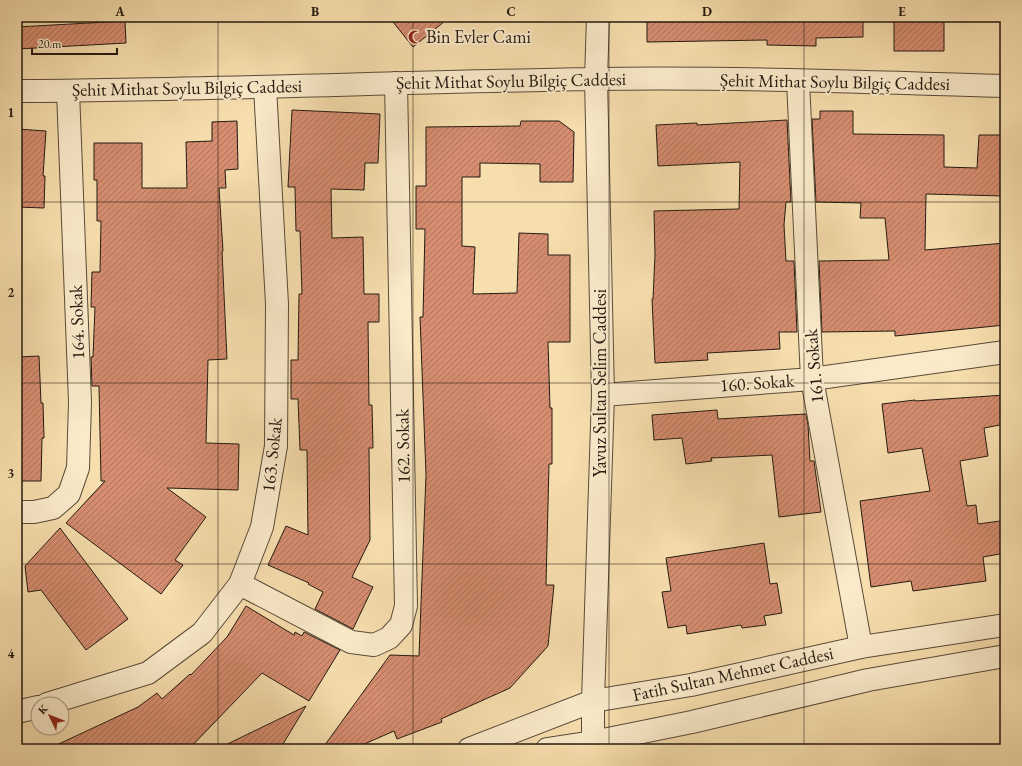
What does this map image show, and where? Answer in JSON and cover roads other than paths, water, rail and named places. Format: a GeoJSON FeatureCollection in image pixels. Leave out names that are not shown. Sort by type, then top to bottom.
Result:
{"type":"FeatureCollection","features":[{"type":"Feature","properties":{"kind":"street","name":"Yavuz Sultan Selim Caddesi"},"geometry":{"type":"LineString","coordinates":[[593,745],[593,701],[603,395],[596,79],[598,17]]}},
{"type":"Feature","properties":{"kind":"street","name":"Şehit Mithat Soylu Bilgiç Caddesi"},"geometry":{"type":"LineString","coordinates":[[17,91],[596,79],[798,81],[1005,86]]}},
{"type":"Feature","properties":{"kind":"street","name":"161. Sokak"},"geometry":{"type":"LineString","coordinates":[[798,81],[812,379],[861,647]]}},
{"type":"Feature","properties":{"kind":"street","name":"162. Sokak"},"geometry":{"type":"LineString","coordinates":[[240,584],[351,642],[374,645],[389,638],[401,625],[406,606],[396,83]]}},
{"type":"Feature","properties":{"kind":"street","name":"163. Sokak"},"geometry":{"type":"LineString","coordinates":[[70,697],[148,672],[202,633],[240,584],[262,527],[276,446],[277,304],[265,87]]}},
{"type":"Feature","properties":{"kind":"street","name":"164. Sokak"},"geometry":{"type":"LineString","coordinates":[[17,512],[34,512],[53,508],[69,494],[78,468],[80,402],[68,91]]}},
{"type":"Feature","properties":{"kind":"street","name":"160. Sokak"},"geometry":{"type":"LineString","coordinates":[[603,395],[812,379],[1005,352]]}},
{"type":"Feature","properties":{"kind":"street","name":"Fatih Sultan Mehmet Caddesi"},"geometry":{"type":"LineString","coordinates":[[469,749],[593,701],[691,685],[861,647],[1005,625]]}},
{"type":"Feature","properties":{"kind":"street","name":"Fatih Sultan Mehmet Caddesi"},"geometry":{"type":"LineString","coordinates":[[547,749],[593,745],[868,680],[1005,656]]}},
{"type":"Feature","properties":{"kind":"street"},"geometry":{"type":"LineString","coordinates":[[17,712],[30,709]]}},
{"type":"Feature","properties":{"kind":"place","name":"Bin Evler Cami"},"geometry":{"type":"Point","coordinates":[415,37]}}]}
